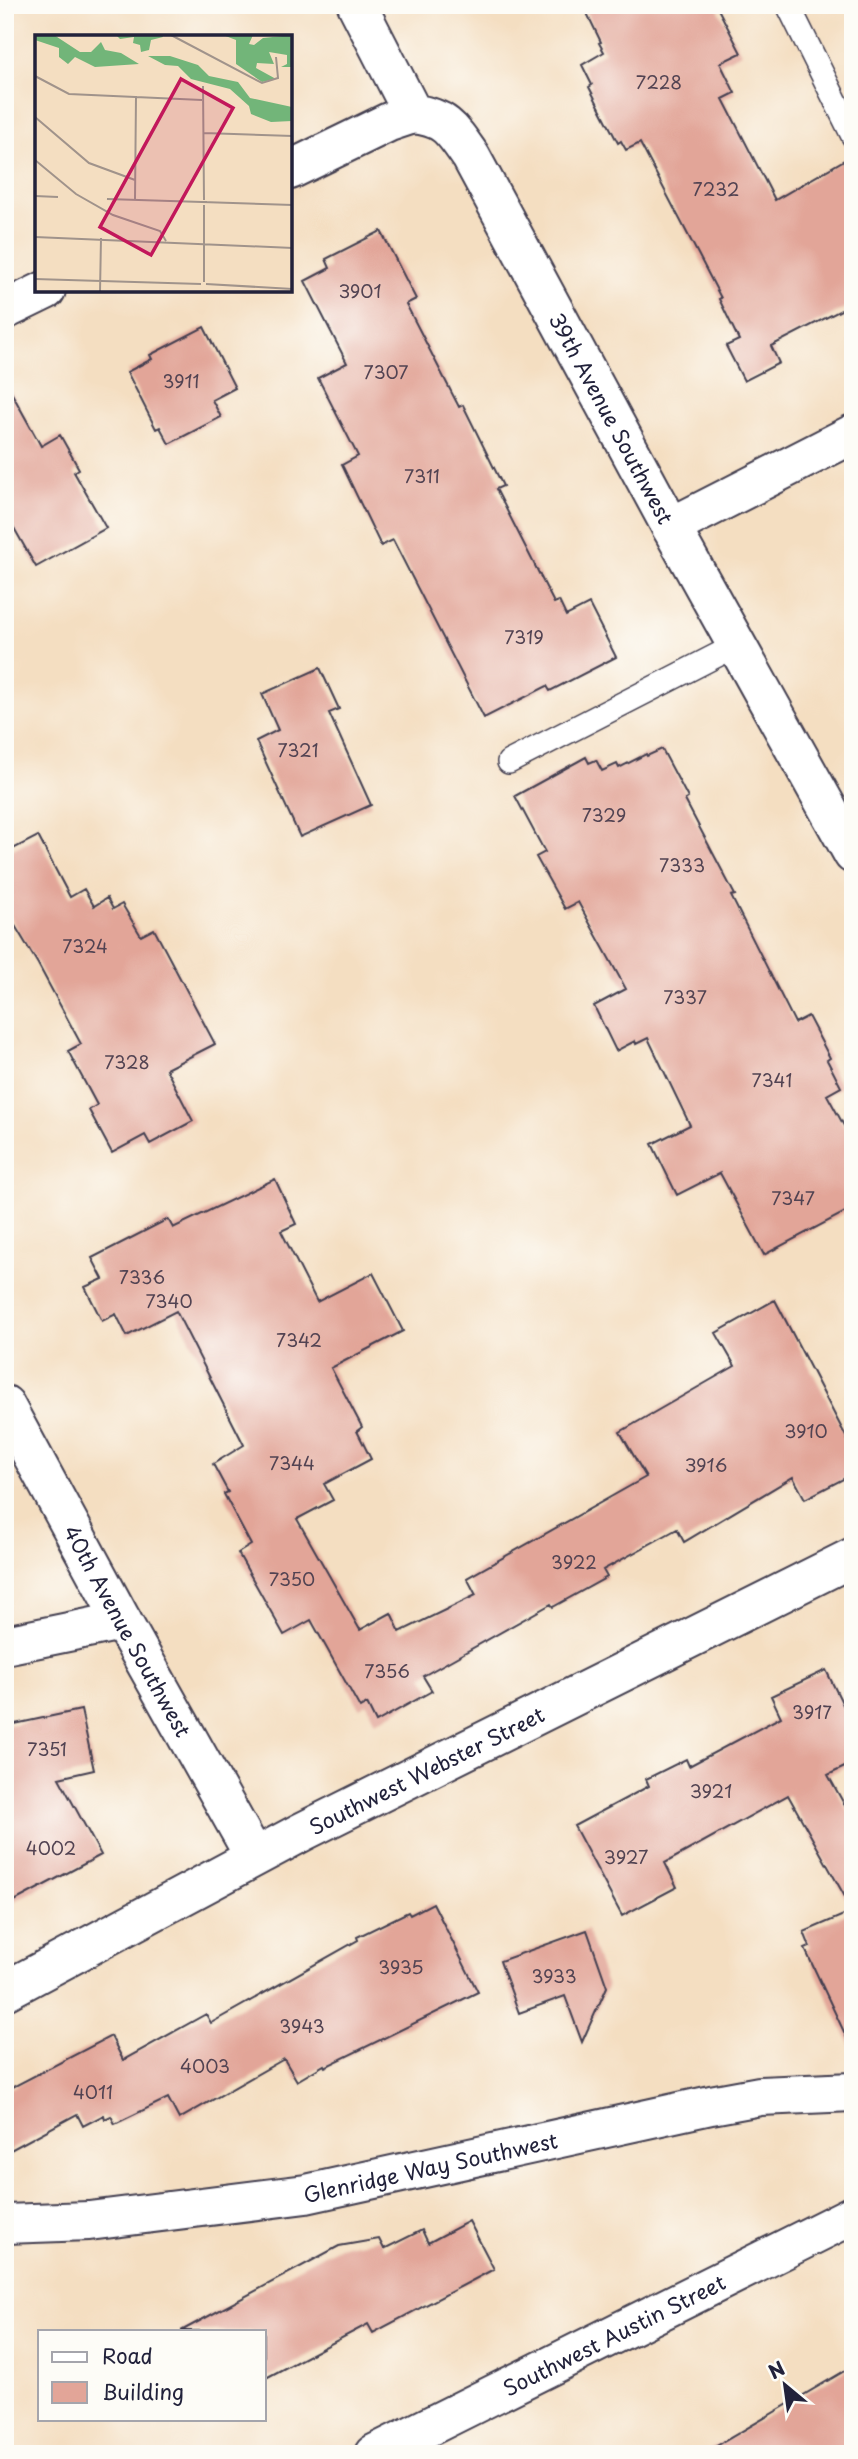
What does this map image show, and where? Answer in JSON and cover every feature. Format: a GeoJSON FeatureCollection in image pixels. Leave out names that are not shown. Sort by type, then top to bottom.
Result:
{"type":"FeatureCollection","features":[{"type":"Feature","properties":{"kind":"street"},"geometry":{"type":"LineString","coordinates":[[292,169],[389,122],[413,114],[357,5]]}},
{"type":"Feature","properties":{"kind":"street","name":"39th Avenue Southwest"},"geometry":{"type":"LineString","coordinates":[[413,114],[433,116],[453,130],[471,156],[671,527],[853,854]]}},
{"type":"Feature","properties":{"kind":"street"},"geometry":{"type":"LineString","coordinates":[[5,310],[42,292]]}},
{"type":"Feature","properties":{"kind":"street"},"geometry":{"type":"LineString","coordinates":[[671,527],[853,434]]}},
{"type":"Feature","properties":{"kind":"street","name":"40th Avenue Southwest"},"geometry":{"type":"LineString","coordinates":[[5,1405],[254,1856]]}},
{"type":"Feature","properties":{"kind":"street","name":"Southwest Webster Street"},"geometry":{"type":"LineString","coordinates":[[5,1992],[254,1856],[853,1557]]}},
{"type":"Feature","properties":{"kind":"street"},"geometry":{"type":"LineString","coordinates":[[5,1645],[122,1621]]}},
{"type":"Feature","properties":{"kind":"street","name":"Glenridge Way Southwest"},"geometry":{"type":"LineString","coordinates":[[5,2224],[89,2221],[306,2194],[711,2105],[760,2096],[853,2092]]}},
{"type":"Feature","properties":{"kind":"street","name":"Southwest Austin Street"},"geometry":{"type":"LineString","coordinates":[[374,2454],[853,2215]]}},
{"type":"Feature","properties":{"kind":"lane"},"geometry":{"type":"LineString","coordinates":[[788,5],[853,136]]}},
{"type":"Feature","properties":{"kind":"lane"},"geometry":{"type":"LineString","coordinates":[[509,762],[737,645]]}},
{"type":"Feature","properties":{"kind":"building"},"geometry":{"type":"Polygon","coordinates":[[[583,5],[716,5],[741,53],[720,63],[735,93],[723,99],[775,200],[853,155],[853,304],[771,346],[779,363],[744,381],[726,346],[739,340],[719,299],[721,298],[640,143],[626,150],[621,141],[618,143],[589,87],[592,85],[582,65],[604,52],[583,5]]]}},
{"type":"Feature","properties":{"kind":"building"},"geometry":{"type":"Polygon","coordinates":[[[381,231],[416,299],[406,304],[459,407],[463,405],[503,486],[496,489],[554,603],[559,601],[566,616],[589,604],[616,657],[550,691],[547,686],[484,718],[393,540],[381,546],[342,465],[358,456],[318,378],[347,363],[305,281],[330,268],[326,259],[381,231]]]}},
{"type":"Feature","properties":{"kind":"building"},"geometry":{"type":"Polygon","coordinates":[[[204,327],[235,388],[212,400],[221,417],[169,444],[160,427],[156,429],[127,372],[152,359],[150,355],[204,327]]]}},
{"type":"Feature","properties":{"kind":"building"},"geometry":{"type":"Polygon","coordinates":[[[5,381],[41,446],[60,435],[79,469],[74,472],[106,528],[36,567],[5,512],[5,381]]]}},
{"type":"Feature","properties":{"kind":"building"},"geometry":{"type":"Polygon","coordinates":[[[320,668],[339,709],[329,713],[371,805],[300,837],[256,741],[278,730],[262,694],[320,668]]]}},
{"type":"Feature","properties":{"kind":"building"},"geometry":{"type":"Polygon","coordinates":[[[662,749],[688,798],[685,800],[735,895],[731,896],[795,1023],[808,1016],[830,1058],[827,1060],[841,1087],[827,1095],[853,1142],[853,1208],[764,1255],[720,1173],[677,1195],[652,1144],[690,1125],[648,1038],[636,1044],[635,1041],[616,1051],[594,1006],[626,989],[578,902],[565,909],[536,857],[545,852],[515,796],[586,757],[589,763],[596,760],[602,771],[617,764],[619,768],[662,749]]]}},
{"type":"Feature","properties":{"kind":"building"},"geometry":{"type":"Polygon","coordinates":[[[38,836],[70,897],[84,889],[94,906],[107,898],[113,909],[122,904],[141,936],[154,929],[215,1044],[166,1069],[193,1121],[150,1144],[145,1135],[112,1153],[89,1110],[97,1105],[68,1051],[81,1044],[5,909],[5,853],[38,836]]]}},
{"type":"Feature","properties":{"kind":"building"},"geometry":{"type":"Polygon","coordinates":[[[275,1179],[296,1224],[281,1231],[317,1302],[373,1273],[403,1331],[331,1368],[362,1427],[357,1431],[371,1459],[324,1484],[333,1500],[297,1519],[360,1630],[391,1613],[400,1632],[476,1595],[467,1578],[646,1477],[620,1432],[735,1366],[716,1333],[775,1300],[853,1450],[853,1474],[805,1499],[793,1477],[684,1542],[677,1529],[603,1570],[607,1577],[553,1607],[551,1604],[423,1676],[432,1691],[376,1722],[367,1704],[360,1708],[311,1620],[284,1635],[238,1553],[251,1545],[224,1494],[228,1492],[213,1464],[244,1445],[176,1311],[127,1336],[116,1314],[102,1321],[85,1287],[103,1279],[92,1258],[168,1219],[173,1228],[275,1179]]]}},
{"type":"Feature","properties":{"kind":"building"},"geometry":{"type":"Polygon","coordinates":[[[826,1670],[853,1725],[853,1763],[828,1775],[853,1820],[853,1911],[788,1795],[665,1863],[677,1887],[622,1916],[574,1826],[649,1786],[646,1779],[686,1759],[689,1766],[781,1717],[771,1696],[826,1670]]]}},
{"type":"Feature","properties":{"kind":"building"},"geometry":{"type":"Polygon","coordinates":[[[81,1710],[94,1770],[59,1778],[101,1855],[5,1906],[5,1726],[81,1710]]]}},
{"type":"Feature","properties":{"kind":"building"},"geometry":{"type":"Polygon","coordinates":[[[433,1903],[478,1992],[325,2067],[324,2065],[297,2081],[284,2059],[179,2119],[168,2098],[115,2124],[111,2116],[105,2119],[104,2115],[83,2126],[77,2114],[5,2153],[5,2091],[111,2036],[123,2060],[206,2014],[211,2023],[358,1940],[357,1937],[433,1903]]]}},
{"type":"Feature","properties":{"kind":"building"},"geometry":{"type":"Polygon","coordinates":[[[853,1911],[853,2051],[805,1949],[810,1947],[804,1932],[853,1911]]]}},
{"type":"Feature","properties":{"kind":"building"},"geometry":{"type":"Polygon","coordinates":[[[587,1930],[607,1987],[582,2042],[565,1996],[519,2013],[500,1961],[587,1930]]]}},
{"type":"Feature","properties":{"kind":"building"},"geometry":{"type":"Polygon","coordinates":[[[469,2221],[494,2269],[373,2333],[368,2324],[266,2378],[266,2330],[183,2330],[339,2246],[379,2239],[384,2249],[422,2230],[428,2243],[469,2221]]]}},
{"type":"Feature","properties":{"kind":"building"},"geometry":{"type":"Polygon","coordinates":[[[853,2366],[853,2454],[703,2454],[853,2366]]]}}]}
